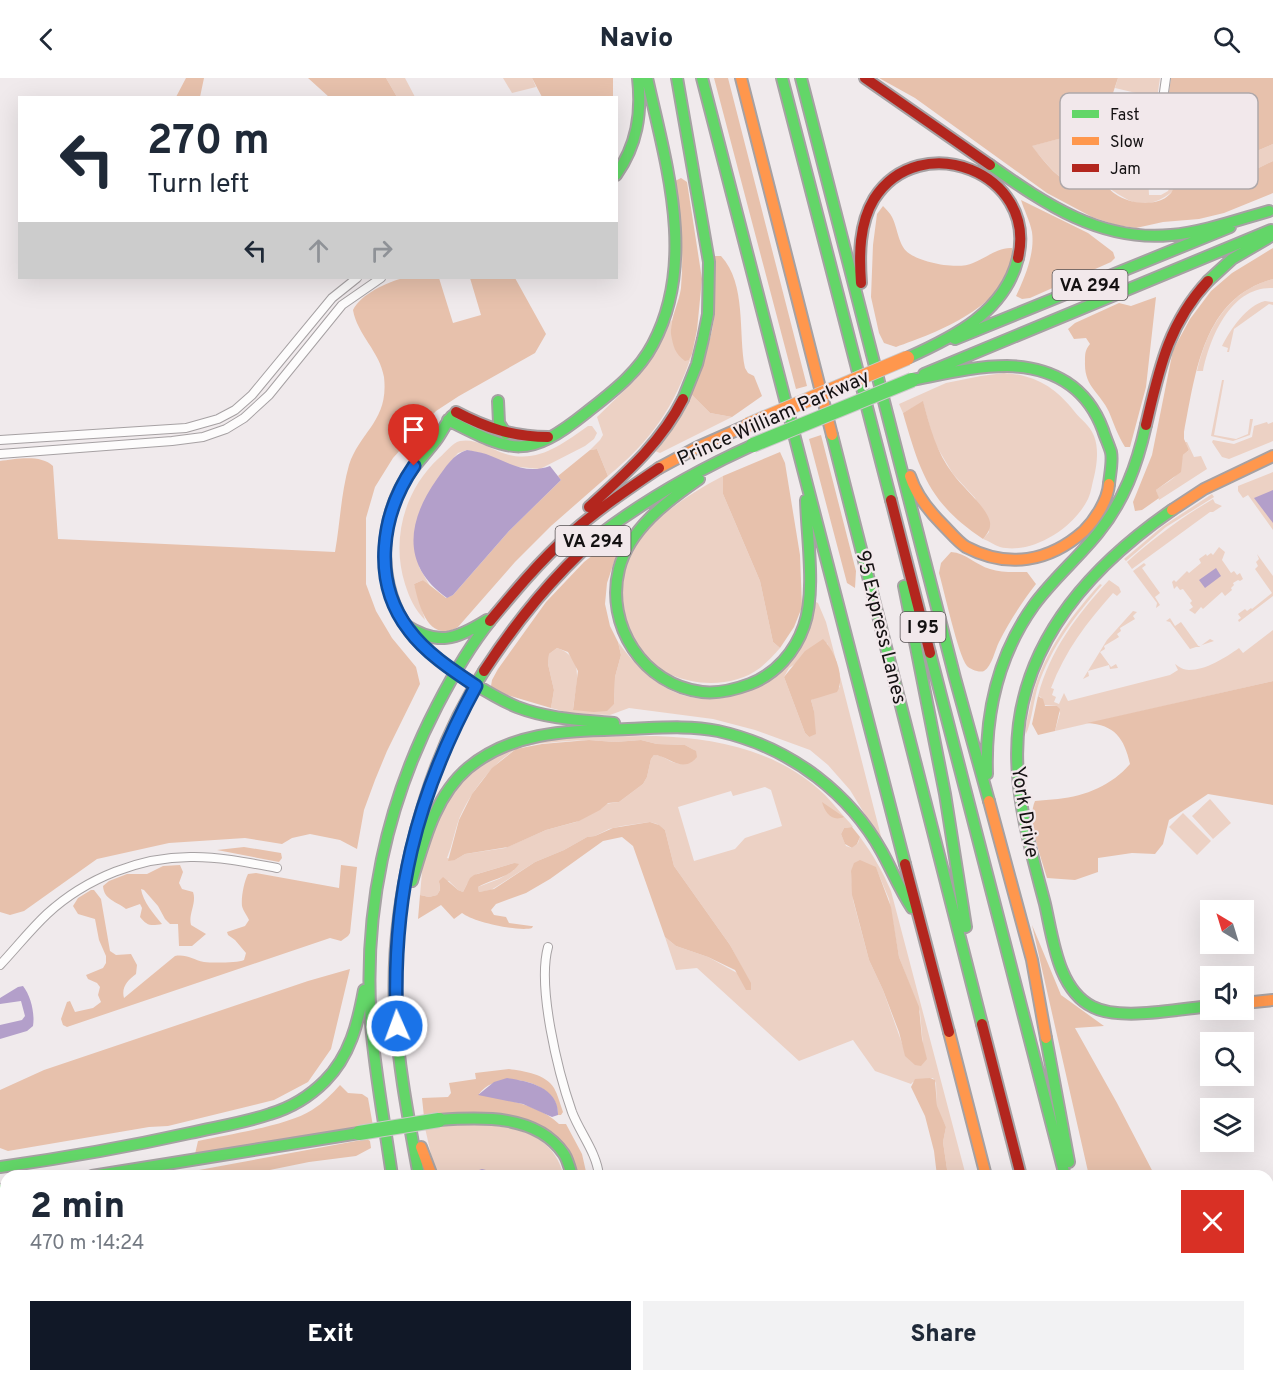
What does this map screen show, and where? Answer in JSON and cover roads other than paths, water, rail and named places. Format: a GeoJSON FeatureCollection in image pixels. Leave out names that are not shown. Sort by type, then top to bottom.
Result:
{"type":"FeatureCollection","features":[{"type":"Feature","properties":{"kind":"main road"},"geometry":{"type":"LineString","coordinates":[[618,155],[629,128],[636,78]]}},
{"type":"Feature","properties":{"kind":"main road"},"geometry":{"type":"LineString","coordinates":[[618,172],[628,159],[638,132],[641,105],[636,78]]}},
{"type":"Feature","properties":{"kind":"main road"},"geometry":{"type":"LineString","coordinates":[[458,419],[501,443],[521,448],[538,444],[600,405],[626,382],[652,347],[668,312],[676,270],[676,224],[647,78]]}},
{"type":"Feature","properties":{"kind":"main road"},"geometry":{"type":"LineString","coordinates":[[555,546],[586,509],[645,455],[657,441],[683,401],[699,360],[709,313],[709,262],[677,78]]}},
{"type":"Feature","properties":{"kind":"main road"},"geometry":{"type":"LineString","coordinates":[[702,78],[984,1170]]}},
{"type":"Feature","properties":{"kind":"main road","name":"95 Express Lanes"},"geometry":{"type":"LineString","coordinates":[[741,78],[1019,1170]]}},
{"type":"Feature","properties":{"kind":"main road","name":"I 95"},"geometry":{"type":"LineString","coordinates":[[782,78],[1063,1170]]}},
{"type":"Feature","properties":{"kind":"main road"},"geometry":{"type":"LineString","coordinates":[[801,78],[1032,960],[1071,1170]]}},
{"type":"Feature","properties":{"kind":"main road"},"geometry":{"type":"LineString","coordinates":[[864,78],[1033,195],[1063,213],[1095,227],[1119,233],[1163,236],[1203,230],[1271,210]]}},
{"type":"Feature","properties":{"kind":"main road"},"geometry":{"type":"LineString","coordinates":[[865,321],[859,266],[862,232],[872,202],[886,184],[908,170],[936,163],[960,165],[991,180],[1010,200],[1018,219],[1021,247],[1013,279],[999,298],[969,326],[943,342],[907,358]]}},
{"type":"Feature","properties":{"kind":"main road","name":"Prince William Parkway"},"geometry":{"type":"LineString","coordinates":[[391,1170],[372,1030],[370,999],[373,917],[382,855],[405,773],[433,708],[492,617],[555,546],[610,500],[669,462],[702,445],[907,358],[1271,210]]}},
{"type":"Feature","properties":{"kind":"main road","name":"Prince William Parkway"},"geometry":{"type":"LineString","coordinates":[[418,1170],[401,1072],[395,985],[398,926],[410,850],[440,757],[476,686],[532,603],[567,565],[598,537],[670,485],[702,468],[1273,229]]}},
{"type":"Feature","properties":{"kind":"main road"},"geometry":{"type":"LineString","coordinates":[[999,841],[987,772],[986,751],[990,705],[1005,654],[1025,618],[1039,599],[1095,537],[1120,501],[1138,460],[1163,354],[1180,318],[1203,284],[1217,270],[1244,249],[1273,235]]}},
{"type":"Feature","properties":{"kind":"main road"},"geometry":{"type":"LineString","coordinates":[[890,420],[912,482],[923,501],[948,534],[970,550],[993,559],[1007,561],[1040,558],[1053,554],[1074,542],[1099,513],[1110,483],[1111,451],[1102,421],[1085,397],[1074,388],[1047,373],[1020,367],[980,368],[912,380]]}},
{"type":"Feature","properties":{"kind":"main road"},"geometry":{"type":"LineString","coordinates":[[498,401],[499,423],[506,434]]}},
{"type":"Feature","properties":{"kind":"main road"},"geometry":{"type":"LineString","coordinates":[[458,419],[519,437],[550,437]]}},
{"type":"Feature","properties":{"kind":"main road"},"geometry":{"type":"LineString","coordinates":[[458,419],[414,466],[403,482],[388,523],[385,555],[392,601],[405,625],[424,646],[476,686],[503,701],[537,714],[580,720],[705,728],[749,740],[789,758],[819,778],[861,820],[889,864],[901,893],[917,915]]}},
{"type":"Feature","properties":{"kind":"main road"},"geometry":{"type":"LineString","coordinates":[[753,445],[689,485],[665,504],[638,534],[620,568],[615,597],[625,638],[643,662],[667,681],[691,691],[708,693],[735,690],[754,684],[768,676],[789,657],[808,615],[810,601],[804,471]]}},
{"type":"Feature","properties":{"kind":"main road"},"geometry":{"type":"LineString","coordinates":[[876,445],[945,794],[980,1012]]}},
{"type":"Feature","properties":{"kind":"main road","name":"York Drive"},"geometry":{"type":"LineString","coordinates":[[1200,1007],[1108,1013],[1085,1003],[1064,978],[1044,910],[1020,798],[1017,766],[1019,720],[1026,685],[1045,640],[1067,607],[1106,564],[1137,534],[1182,502],[1221,478],[1273,456]]}},
{"type":"Feature","properties":{"kind":"main road"},"geometry":{"type":"LineString","coordinates":[[405,625],[425,637],[446,639],[467,633],[492,617]]}},
{"type":"Feature","properties":{"kind":"main road"},"geometry":{"type":"LineString","coordinates":[[398,926],[428,829],[438,806],[456,780],[486,755],[518,739],[550,732],[676,727]]}},
{"type":"Feature","properties":{"kind":"main road"},"geometry":{"type":"LineString","coordinates":[[0,1167],[74,1157],[179,1136],[271,1114],[299,1101],[334,1072],[355,1037],[361,1012],[373,917]]}},
{"type":"Feature","properties":{"kind":"main road"},"geometry":{"type":"LineString","coordinates":[[1254,1002],[1273,1000]]}},
{"type":"Feature","properties":{"kind":"main road"},"geometry":{"type":"LineString","coordinates":[[409,1116],[430,1170]]}},
{"type":"Feature","properties":{"kind":"main road"},"geometry":{"type":"LineString","coordinates":[[129,1170],[439,1120],[470,1118],[492,1119],[533,1128],[543,1133],[560,1148],[570,1170]]}},
{"type":"Feature","properties":{"kind":"street"},"geometry":{"type":"LineString","coordinates":[[1164,93],[1166,78]]}},
{"type":"Feature","properties":{"kind":"street"},"geometry":{"type":"LineString","coordinates":[[0,440],[186,428],[218,419],[235,410],[252,395],[332,298],[356,279]]}},
{"type":"Feature","properties":{"kind":"street"},"geometry":{"type":"LineString","coordinates":[[0,454],[172,441],[203,437],[226,429],[262,403],[342,305],[380,279]]}},
{"type":"Feature","properties":{"kind":"street"},"geometry":{"type":"LineString","coordinates":[[0,965],[31,929],[54,907],[94,881],[127,868],[156,860],[194,857],[240,861],[277,868]]}},
{"type":"Feature","properties":{"kind":"street"},"geometry":{"type":"LineString","coordinates":[[548,947],[546,969],[548,999],[559,1070],[572,1113],[594,1156],[598,1170]]}}]}
